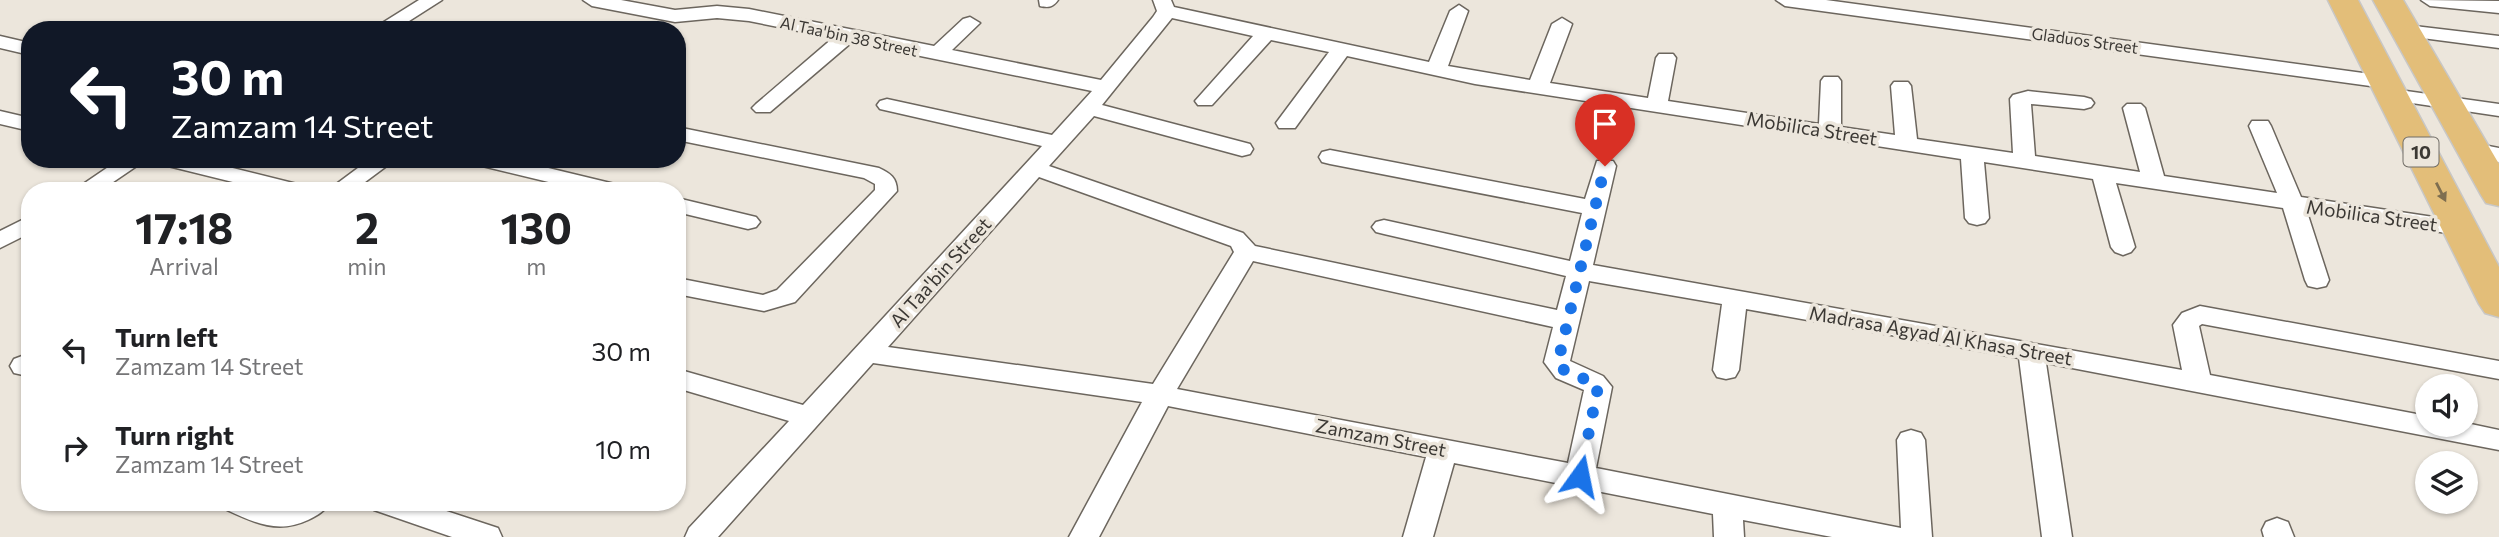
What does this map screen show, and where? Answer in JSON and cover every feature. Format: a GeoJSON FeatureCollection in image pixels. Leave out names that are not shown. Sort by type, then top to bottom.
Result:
{"type":"FeatureCollection","features":[{"type":"Feature","properties":{"kind":"main road","name":"10"},"geometry":{"type":"LineString","coordinates":[[2343,0],[2499,304]]}},
{"type":"Feature","properties":{"kind":"main road","name":"10"},"geometry":{"type":"LineString","coordinates":[[2388,0],[2447,103],[2486,153],[2499,195]]}},
{"type":"Feature","properties":{"kind":"main road"},"geometry":{"type":"LineString","coordinates":[[2383,77],[2424,63]]}},
{"type":"Feature","properties":{"kind":"street"},"geometry":{"type":"LineString","coordinates":[[397,21],[433,0]]}},
{"type":"Feature","properties":{"kind":"street","name":"Al Taa'bin 38 Street"},"geometry":{"type":"LineString","coordinates":[[592,0],[675,16],[732,12],[1105,87]]}},
{"type":"Feature","properties":{"kind":"street","name":"Gladuos Street"},"geometry":{"type":"LineString","coordinates":[[1785,0],[2383,77],[2447,103],[2499,110]]}},
{"type":"Feature","properties":{"kind":"street"},"geometry":{"type":"LineString","coordinates":[[2430,0],[2499,7]]}},
{"type":"Feature","properties":{"kind":"street","name":"Mobilica Street"},"geometry":{"type":"LineString","coordinates":[[1164,5],[1266,33],[1436,70],[2460,228]]}},
{"type":"Feature","properties":{"kind":"street","name":"Al Taa'bin Street"},"geometry":{"type":"LineString","coordinates":[[700,537],[1089,108],[1164,5]]}},
{"type":"Feature","properties":{"kind":"street"},"geometry":{"type":"LineString","coordinates":[[1436,70],[1459,11]]}},
{"type":"Feature","properties":{"kind":"street"},"geometry":{"type":"LineString","coordinates":[[937,54],[970,23]]}},
{"type":"Feature","properties":{"kind":"street"},"geometry":{"type":"LineString","coordinates":[[1538,87],[1562,24]]}},
{"type":"Feature","properties":{"kind":"street"},"geometry":{"type":"LineString","coordinates":[[2406,31],[2499,42]]}},
{"type":"Feature","properties":{"kind":"street"},"geometry":{"type":"LineString","coordinates":[[1205,102],[1266,33]]}},
{"type":"Feature","properties":{"kind":"street"},"geometry":{"type":"LineString","coordinates":[[763,108],[847,36]]}},
{"type":"Feature","properties":{"kind":"street"},"geometry":{"type":"LineString","coordinates":[[0,42],[21,47]]}},
{"type":"Feature","properties":{"kind":"street"},"geometry":{"type":"LineString","coordinates":[[1287,123],[1341,50]]}},
{"type":"Feature","properties":{"kind":"street"},"geometry":{"type":"LineString","coordinates":[[1657,105],[1666,58]]}},
{"type":"Feature","properties":{"kind":"street"},"geometry":{"type":"LineString","coordinates":[[1830,131],[1831,81]]}},
{"type":"Feature","properties":{"kind":"street"},"geometry":{"type":"LineString","coordinates":[[1901,86],[1906,142]]}},
{"type":"Feature","properties":{"kind":"street"},"geometry":{"type":"LineString","coordinates":[[2024,160],[2020,99],[2033,97],[2084,103]]}},
{"type":"Feature","properties":{"kind":"street"},"geometry":{"type":"LineString","coordinates":[[887,105],[1057,143]]}},
{"type":"Feature","properties":{"kind":"street"},"geometry":{"type":"LineString","coordinates":[[1089,108],[1242,149]]}},
{"type":"Feature","properties":{"kind":"street"},"geometry":{"type":"LineString","coordinates":[[2134,108],[2154,181]]}},
{"type":"Feature","properties":{"kind":"street"},"geometry":{"type":"LineString","coordinates":[[2260,126],[2293,204],[2317,280]]}},
{"type":"Feature","properties":{"kind":"street"},"geometry":{"type":"LineString","coordinates":[[686,135],[871,173],[882,178],[886,183],[886,191],[805,278],[786,296],[776,301],[750,301],[686,288]]}},
{"type":"Feature","properties":{"kind":"street"},"geometry":{"type":"LineString","coordinates":[[1972,152],[1977,218]]}},
{"type":"Feature","properties":{"kind":"street"},"geometry":{"type":"LineString","coordinates":[[1330,157],[1595,208]]}},
{"type":"Feature","properties":{"kind":"street"},"geometry":{"type":"LineString","coordinates":[[1580,476],[1598,390],[1592,381],[1563,371],[1558,362],[1605,166]]}},
{"type":"Feature","properties":{"kind":"street"},"geometry":{"type":"LineString","coordinates":[[99,182],[121,168]]}},
{"type":"Feature","properties":{"kind":"street"},"geometry":{"type":"LineString","coordinates":[[203,168],[257,182]]}},
{"type":"Feature","properties":{"kind":"street"},"geometry":{"type":"LineString","coordinates":[[351,182],[372,168]]}},
{"type":"Feature","properties":{"kind":"street"},"geometry":{"type":"LineString","coordinates":[[519,168],[578,182]]}},
{"type":"Feature","properties":{"kind":"street"},"geometry":{"type":"LineString","coordinates":[[1034,168],[1235,238],[1241,242],[1246,252]]}},
{"type":"Feature","properties":{"kind":"street"},"geometry":{"type":"LineString","coordinates":[[2102,172],[2123,247]]}},
{"type":"Feature","properties":{"kind":"street"},"geometry":{"type":"LineString","coordinates":[[686,207],[748,222]]}},
{"type":"Feature","properties":{"kind":"street","name":"Madrasa Agyad Al Khasa Street"},"geometry":{"type":"LineString","coordinates":[[1384,227],[1580,271],[2031,351],[2499,440]]}},
{"type":"Feature","properties":{"kind":"street"},"geometry":{"type":"LineString","coordinates":[[1,240],[21,228]]}},
{"type":"Feature","properties":{"kind":"street"},"geometry":{"type":"LineString","coordinates":[[1,240],[21,245]]}},
{"type":"Feature","properties":{"kind":"street"},"geometry":{"type":"LineString","coordinates":[[1246,252],[1567,321]]}},
{"type":"Feature","properties":{"kind":"street"},"geometry":{"type":"LineString","coordinates":[[1084,537],[1160,395],[1246,252]]}},
{"type":"Feature","properties":{"kind":"street"},"geometry":{"type":"LineString","coordinates":[[1726,370],[1735,298]]}},
{"type":"Feature","properties":{"kind":"street"},"geometry":{"type":"LineString","coordinates":[[2198,383],[2186,325],[2200,315],[2499,370]]}},
{"type":"Feature","properties":{"kind":"street"},"geometry":{"type":"LineString","coordinates":[[2031,351],[2057,537]]}},
{"type":"Feature","properties":{"kind":"street","name":"Zamzam Street"},"geometry":{"type":"LineString","coordinates":[[867,353],[1160,395],[1894,537]]}},
{"type":"Feature","properties":{"kind":"street"},"geometry":{"type":"LineString","coordinates":[[686,381],[809,417]]}},
{"type":"Feature","properties":{"kind":"street"},"geometry":{"type":"LineString","coordinates":[[1910,440],[1917,537]]}},
{"type":"Feature","properties":{"kind":"street"},"geometry":{"type":"LineString","coordinates":[[1418,537],[1443,449]]}},
{"type":"Feature","properties":{"kind":"street"},"geometry":{"type":"LineString","coordinates":[[1728,505],[1729,537]]}},
{"type":"Feature","properties":{"kind":"street"},"geometry":{"type":"LineString","coordinates":[[259,511],[279,519],[301,511]]}},
{"type":"Feature","properties":{"kind":"street"},"geometry":{"type":"LineString","coordinates":[[408,511],[476,536]]}},
{"type":"Feature","properties":{"kind":"route"},"geometry":{"type":"LineString","coordinates":[[1580,476],[1598,387],[1592,381],[1563,371],[1558,358],[1605,166]]}}]}
